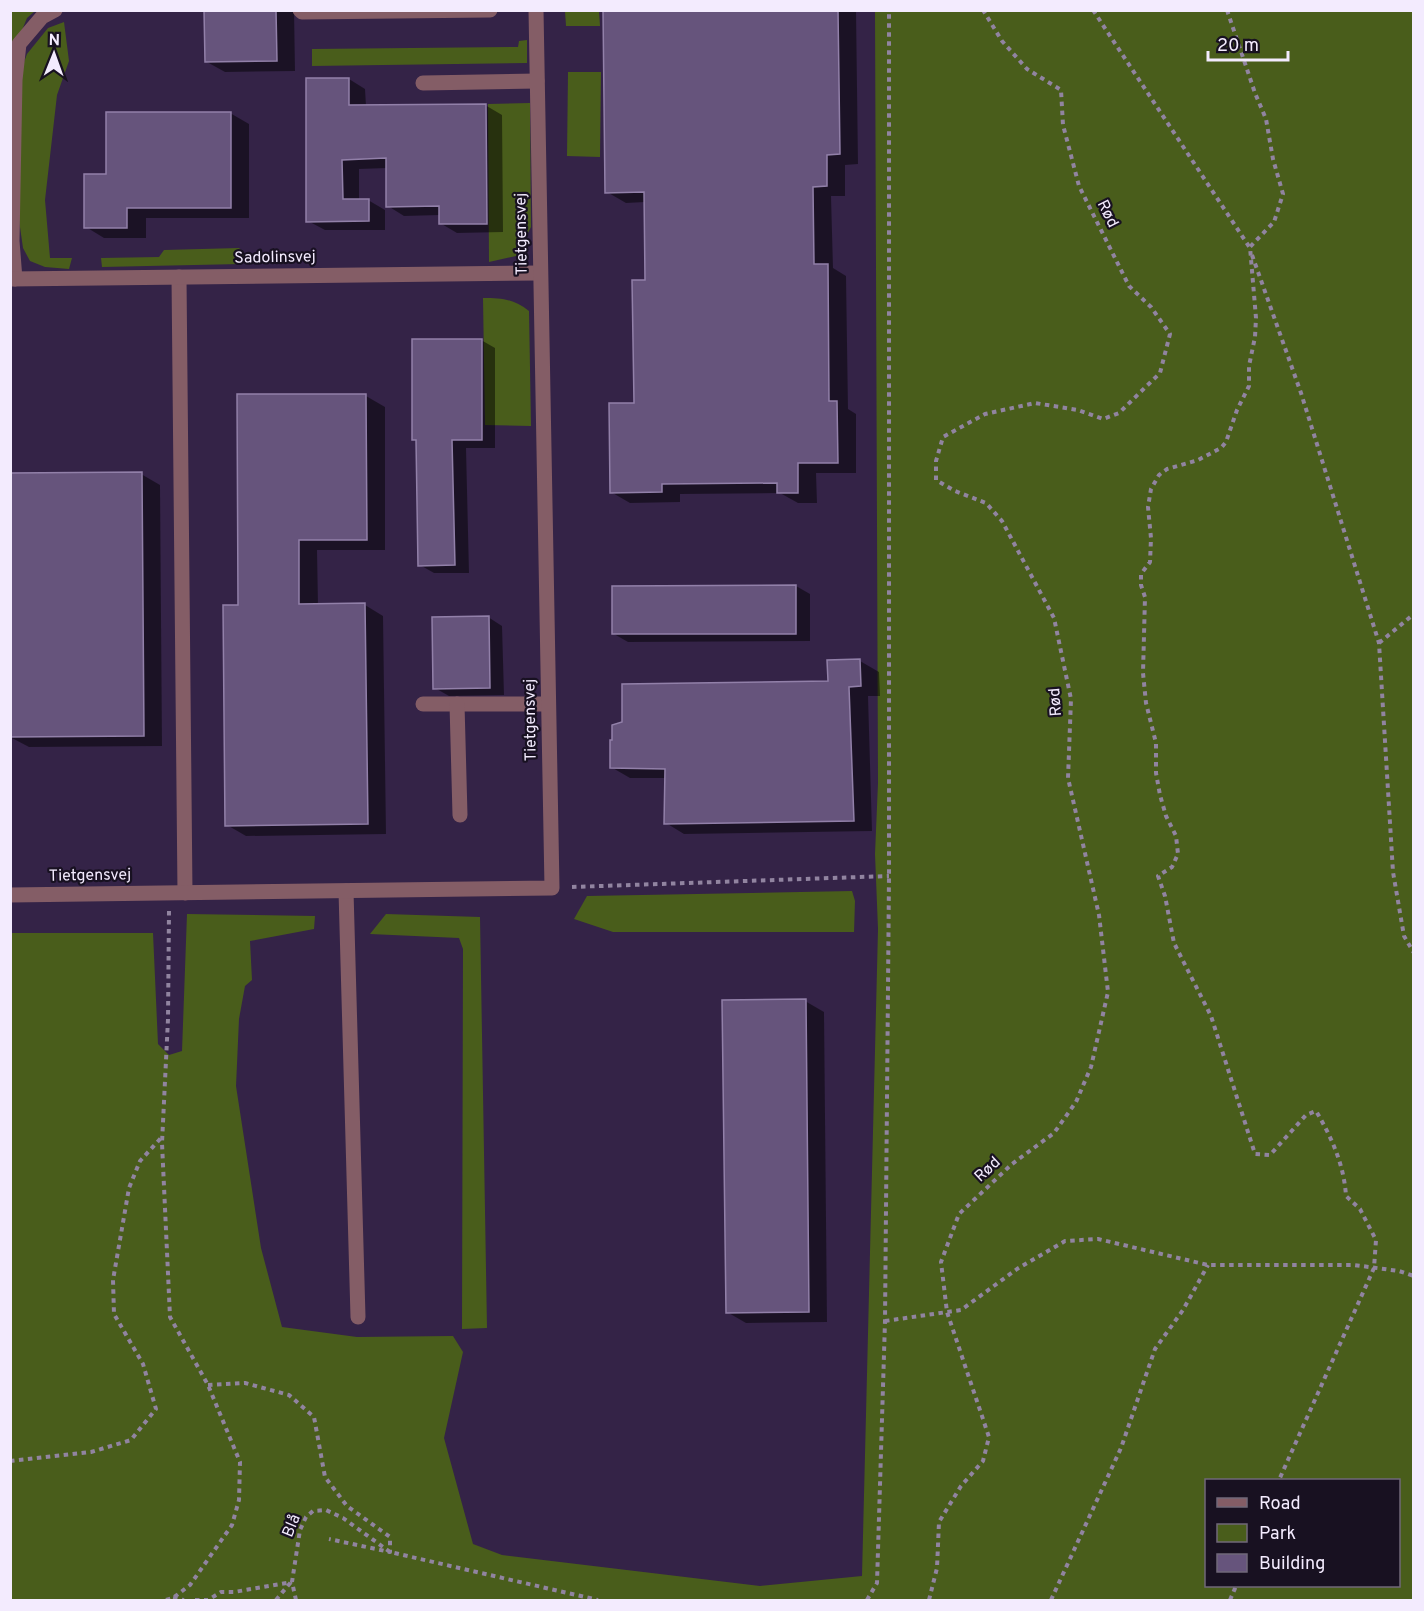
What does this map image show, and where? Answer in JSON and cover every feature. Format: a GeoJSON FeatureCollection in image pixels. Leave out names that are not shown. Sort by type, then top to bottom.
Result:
{"type":"FeatureCollection","features":[{"type":"Feature","properties":{"kind":"street"},"geometry":{"type":"LineString","coordinates":[[13,279],[15,80],[19,44],[42,17],[55,10]]}},
{"type":"Feature","properties":{"kind":"street"},"geometry":{"type":"LineString","coordinates":[[300,10],[302,12],[490,10]]}},
{"type":"Feature","properties":{"kind":"street","name":"Tietgensvej"},"geometry":{"type":"LineString","coordinates":[[10,895],[552,888],[536,10]]}},
{"type":"Feature","properties":{"kind":"street"},"geometry":{"type":"LineString","coordinates":[[423,83],[537,81]]}},
{"type":"Feature","properties":{"kind":"street","name":"Sadolinsvej"},"geometry":{"type":"LineString","coordinates":[[13,279],[540,273]]}},
{"type":"Feature","properties":{"kind":"street"},"geometry":{"type":"LineString","coordinates":[[179,277],[184,893]]}},
{"type":"Feature","properties":{"kind":"street"},"geometry":{"type":"LineString","coordinates":[[423,704],[548,704]]}},
{"type":"Feature","properties":{"kind":"street"},"geometry":{"type":"LineString","coordinates":[[457,704],[460,815]]}},
{"type":"Feature","properties":{"kind":"street"},"geometry":{"type":"LineString","coordinates":[[346,891],[358,1317]]}},
{"type":"Feature","properties":{"kind":"path"},"geometry":{"type":"LineString","coordinates":[[867,1600],[876,1583],[885,1321],[889,876],[889,10]]}},
{"type":"Feature","properties":{"kind":"path","name":"Rød"},"geometry":{"type":"LineString","coordinates":[[929,1600],[937,1568],[939,1522],[961,1486],[983,1461],[989,1437],[947,1312],[941,1262],[958,1214],[1012,1164],[1054,1133],[1076,1102],[1091,1067],[1108,992],[1099,915],[1068,778],[1071,699],[1054,618],[1002,521],[986,503],[955,491],[936,480],[936,461],[943,437],[986,414],[1035,403],[1078,410],[1103,419],[1119,413],[1160,373],[1170,334],[1151,307],[1129,286],[1079,186],[1063,125],[1060,90],[1027,69],[1002,41],[983,10]]}},
{"type":"Feature","properties":{"kind":"path"},"geometry":{"type":"LineString","coordinates":[[1093,10],[1250,247],[1300,393],[1379,642],[1392,872],[1404,936],[1413,953]]}},
{"type":"Feature","properties":{"kind":"path"},"geometry":{"type":"LineString","coordinates":[[1227,10],[1266,119],[1283,194],[1274,222],[1250,247],[1256,318],[1249,366],[1249,386],[1237,410],[1226,442],[1221,448],[1198,460],[1159,475],[1151,489],[1148,507],[1151,538],[1150,562],[1141,574],[1141,585],[1145,597],[1143,673],[1146,703],[1156,743],[1156,773],[1160,795],[1166,816],[1176,836],[1178,854],[1172,867],[1158,876],[1165,896],[1174,942],[1211,1016],[1255,1154],[1270,1155],[1306,1115],[1316,1111],[1331,1136],[1345,1176],[1346,1196],[1360,1209],[1376,1240],[1374,1268],[1279,1479]]}},
{"type":"Feature","properties":{"kind":"path"},"geometry":{"type":"LineString","coordinates":[[1379,642],[1413,614]]}},
{"type":"Feature","properties":{"kind":"path"},"geometry":{"type":"LineString","coordinates":[[552,888],[889,876]]}},
{"type":"Feature","properties":{"kind":"path"},"geometry":{"type":"LineString","coordinates":[[166,1600],[173,1598],[190,1585],[232,1525],[239,1500],[240,1462],[208,1385],[170,1317],[162,1143],[168,1019],[169,892]]}},
{"type":"Feature","properties":{"kind":"path"},"geometry":{"type":"LineString","coordinates":[[10,1461],[91,1452],[131,1440],[156,1409],[143,1365],[114,1314],[113,1280],[129,1188],[140,1161],[162,1137]]}},
{"type":"Feature","properties":{"kind":"path"},"geometry":{"type":"LineString","coordinates":[[885,1321],[961,1310],[1017,1269],[1065,1241],[1098,1239],[1208,1265],[1353,1265],[1399,1271],[1413,1276]]}},
{"type":"Feature","properties":{"kind":"path"},"geometry":{"type":"LineString","coordinates":[[1051,1600],[1121,1448],[1155,1349],[1183,1310],[1208,1265]]}},
{"type":"Feature","properties":{"kind":"path"},"geometry":{"type":"LineString","coordinates":[[208,1385],[245,1383],[289,1395],[314,1417],[325,1477],[347,1506],[390,1537],[390,1552]]}},
{"type":"Feature","properties":{"kind":"path","name":"Blå"},"geometry":{"type":"LineString","coordinates":[[292,1582],[300,1530],[306,1517],[313,1511],[326,1510],[343,1518],[390,1552]]}},
{"type":"Feature","properties":{"kind":"path"},"geometry":{"type":"LineString","coordinates":[[329,1539],[597,1600]]}},
{"type":"Feature","properties":{"kind":"path"},"geometry":{"type":"LineString","coordinates":[[195,1600],[208,1600],[221,1592],[234,1592],[292,1582]]}},
{"type":"Feature","properties":{"kind":"path"},"geometry":{"type":"LineString","coordinates":[[276,1600],[292,1582]]}},
{"type":"Feature","properties":{"kind":"path"},"geometry":{"type":"LineString","coordinates":[[292,1582],[296,1600]]}},
{"type":"Feature","properties":{"kind":"path"},"geometry":{"type":"LineString","coordinates":[[173,1598],[184,1600]]}},
{"type":"Feature","properties":{"kind":"green space"},"geometry":{"type":"Polygon","coordinates":[[[11,11],[35,11],[27,18],[11,57],[11,11]]]}},
{"type":"Feature","properties":{"kind":"green space"},"geometry":{"type":"Polygon","coordinates":[[[565,11],[599,11],[600,26],[566,26],[565,11]]]}},
{"type":"Feature","properties":{"kind":"green space"},"geometry":{"type":"Polygon","coordinates":[[[875,11],[1413,11],[1413,1600],[11,1600],[11,933],[153,933],[158,1044],[169,1055],[182,1051],[187,914],[315,916],[314,929],[250,941],[252,980],[245,986],[239,1019],[236,1086],[261,1248],[282,1327],[357,1337],[453,1336],[463,1352],[444,1438],[473,1544],[502,1555],[760,1586],[862,1576],[878,929],[875,854],[878,783],[875,11]]]}},
{"type":"Feature","properties":{"kind":"green space"},"geometry":{"type":"Polygon","coordinates":[[[64,22],[69,61],[57,95],[45,200],[50,258],[72,258],[69,269],[45,267],[30,261],[23,248],[17,206],[20,73],[27,54],[48,28],[64,22]]]}},
{"type":"Feature","properties":{"kind":"green space"},"geometry":{"type":"Polygon","coordinates":[[[527,40],[527,63],[312,66],[312,49],[518,47],[519,41],[527,40]]]}},
{"type":"Feature","properties":{"kind":"green space"},"geometry":{"type":"Polygon","coordinates":[[[568,72],[601,72],[600,157],[567,156],[568,72]]]}},
{"type":"Feature","properties":{"kind":"green space"},"geometry":{"type":"Polygon","coordinates":[[[530,103],[531,227],[516,256],[489,262],[488,104],[530,103]]]}},
{"type":"Feature","properties":{"kind":"green space"},"geometry":{"type":"Polygon","coordinates":[[[239,248],[246,256],[241,264],[102,267],[101,258],[159,257],[164,250],[239,248]]]}},
{"type":"Feature","properties":{"kind":"green space"},"geometry":{"type":"Polygon","coordinates":[[[483,298],[508,300],[529,311],[531,426],[485,425],[483,298]]]}},
{"type":"Feature","properties":{"kind":"green space"},"geometry":{"type":"Polygon","coordinates":[[[852,891],[855,901],[854,932],[613,932],[574,919],[587,896],[852,891]]]}},
{"type":"Feature","properties":{"kind":"green space"},"geometry":{"type":"Polygon","coordinates":[[[386,914],[480,917],[487,1328],[462,1329],[463,949],[459,938],[370,934],[386,914]]]}},
{"type":"Feature","properties":{"kind":"building"},"geometry":{"type":"Polygon","coordinates":[[[204,10],[276,10],[277,61],[205,62],[204,10]]]}},
{"type":"Feature","properties":{"kind":"building"},"geometry":{"type":"Polygon","coordinates":[[[603,10],[838,10],[840,154],[827,155],[827,186],[813,187],[814,264],[828,264],[829,401],[837,401],[838,463],[798,463],[798,493],[777,493],[777,483],[662,484],[662,492],[610,493],[609,403],[634,403],[632,280],[645,280],[644,192],[605,193],[603,10]]]}},
{"type":"Feature","properties":{"kind":"building"},"geometry":{"type":"Polygon","coordinates":[[[306,78],[349,78],[349,105],[486,104],[487,224],[439,224],[439,206],[386,207],[386,158],[342,160],[343,199],[369,199],[369,221],[306,222],[306,78]]]}},
{"type":"Feature","properties":{"kind":"building"},"geometry":{"type":"Polygon","coordinates":[[[106,112],[231,112],[231,208],[127,208],[127,228],[84,228],[84,174],[106,174],[106,112]]]}},
{"type":"Feature","properties":{"kind":"building"},"geometry":{"type":"Polygon","coordinates":[[[412,339],[482,339],[482,440],[452,440],[455,565],[418,566],[416,440],[412,440],[412,339]]]}},
{"type":"Feature","properties":{"kind":"building"},"geometry":{"type":"Polygon","coordinates":[[[237,394],[366,394],[367,540],[299,540],[299,604],[365,603],[368,824],[225,826],[223,605],[238,605],[237,394]]]}},
{"type":"Feature","properties":{"kind":"building"},"geometry":{"type":"Polygon","coordinates":[[[142,472],[144,736],[10,737],[10,473],[142,472]]]}},
{"type":"Feature","properties":{"kind":"building"},"geometry":{"type":"Polygon","coordinates":[[[796,585],[796,634],[612,634],[612,586],[796,585]]]}},
{"type":"Feature","properties":{"kind":"building"},"geometry":{"type":"Polygon","coordinates":[[[489,616],[490,688],[433,689],[432,617],[489,616]]]}},
{"type":"Feature","properties":{"kind":"building"},"geometry":{"type":"Polygon","coordinates":[[[860,659],[861,686],[849,687],[854,821],[664,824],[665,769],[610,768],[612,725],[622,722],[622,684],[828,681],[827,660],[860,659]]]}},
{"type":"Feature","properties":{"kind":"building"},"geometry":{"type":"Polygon","coordinates":[[[806,999],[809,1312],[726,1313],[722,1000],[806,999]]]}}]}
